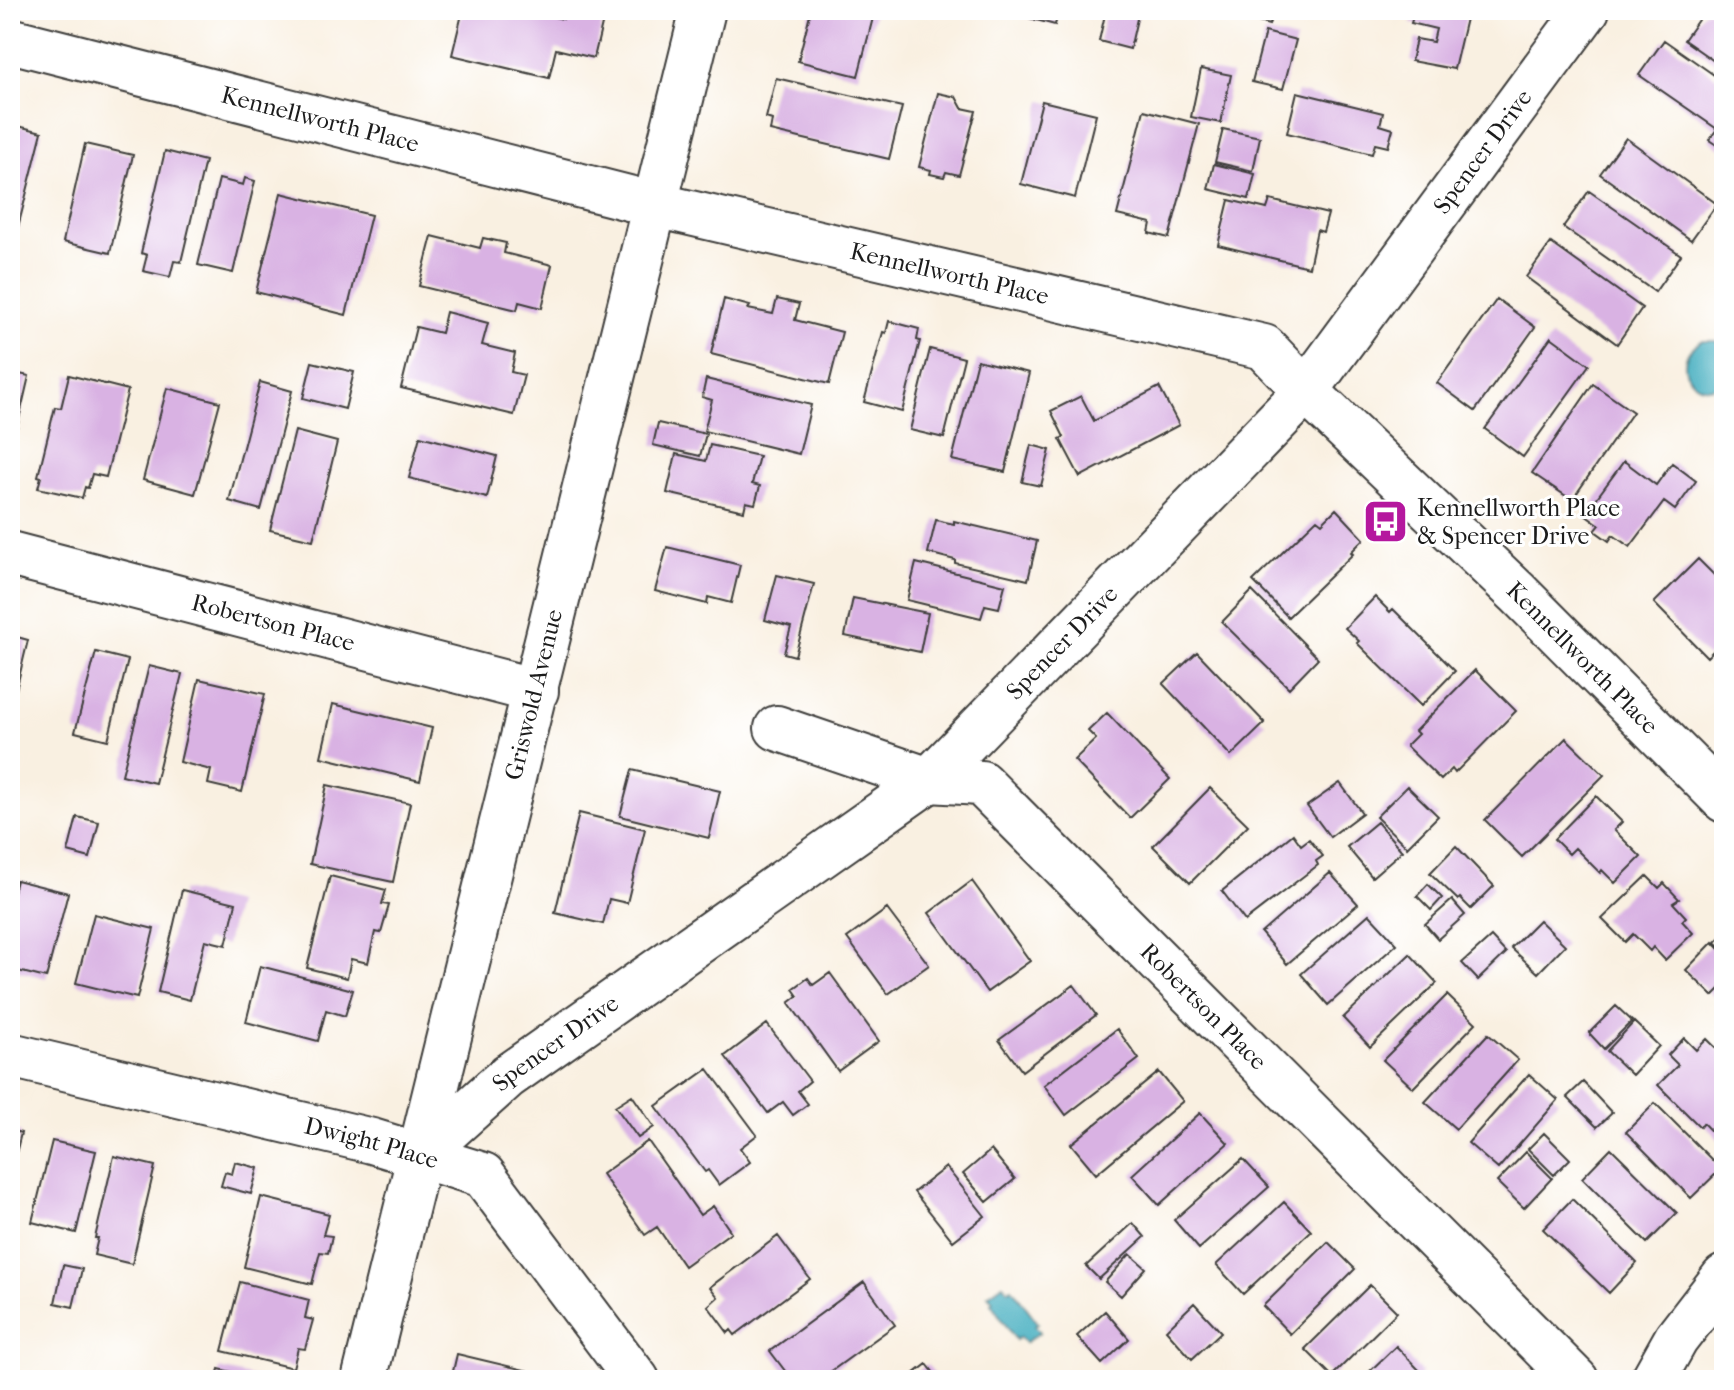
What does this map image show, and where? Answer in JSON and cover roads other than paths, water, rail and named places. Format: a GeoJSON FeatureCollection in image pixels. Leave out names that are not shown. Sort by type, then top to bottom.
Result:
{"type":"FeatureCollection","features":[{"type":"Feature","properties":{"kind":"street","name":"Griswold Avenue"},"geometry":{"type":"LineString","coordinates":[[364,1380],[703,10]]}},
{"type":"Feature","properties":{"kind":"street","name":"Spencer Drive"},"geometry":{"type":"LineString","coordinates":[[420,1155],[508,1076],[929,780],[1306,391],[1587,10]]}},
{"type":"Feature","properties":{"kind":"street","name":"Kennellworth Place"},"geometry":{"type":"LineString","coordinates":[[10,40],[656,205],[1264,347],[1306,391],[1720,786]]}},
{"type":"Feature","properties":{"kind":"street","name":"Robertson Place"},"geometry":{"type":"LineString","coordinates":[[10,554],[536,691]]}},
{"type":"Feature","properties":{"kind":"street","name":"Robertson Place"},"geometry":{"type":"LineString","coordinates":[[777,728],[929,780],[981,783],[1576,1380]]}},
{"type":"Feature","properties":{"kind":"street","name":"Dwight Place"},"geometry":{"type":"LineString","coordinates":[[10,1055],[372,1141],[483,1175],[637,1380]]}},
{"type":"Feature","properties":{"kind":"street"},"geometry":{"type":"LineString","coordinates":[[1653,1380],[1676,1339],[1724,1277]]}},
{"type":"Feature","properties":{"kind":"water"},"geometry":{"type":"Polygon","coordinates":[[[1702,341],[1724,345],[1724,383],[1715,387],[1698,385],[1687,373],[1687,356],[1702,341]]]}},
{"type":"Feature","properties":{"kind":"water"},"geometry":{"type":"Polygon","coordinates":[[[1003,1284],[1008,1290],[1012,1288],[1038,1323],[1035,1325],[1040,1332],[1025,1343],[1020,1337],[1016,1340],[988,1295],[1003,1284]]]}},
{"type":"Feature","properties":{"kind":"place","name":"Kennellworth Place & Spencer Drive"},"geometry":{"type":"Point","coordinates":[1386,522]}}]}
